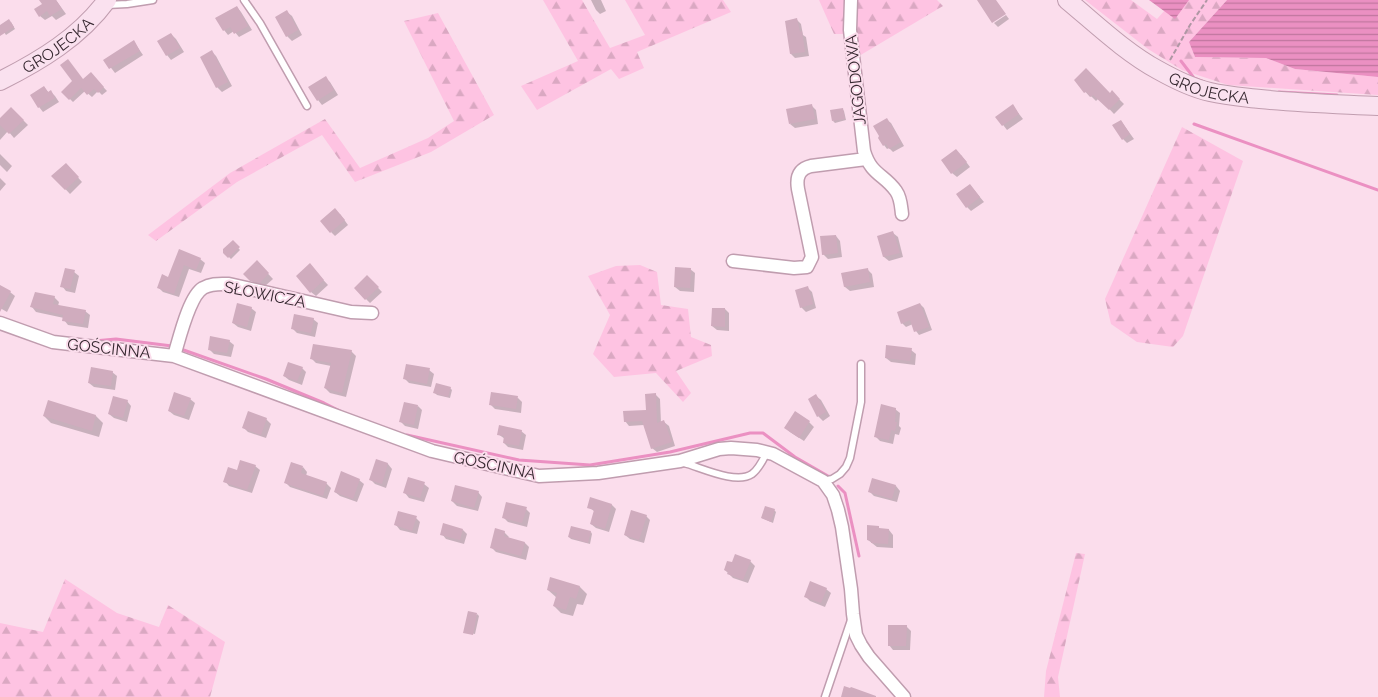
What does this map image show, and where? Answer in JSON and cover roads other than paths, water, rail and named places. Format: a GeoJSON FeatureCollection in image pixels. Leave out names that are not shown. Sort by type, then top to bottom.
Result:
{"type":"FeatureCollection","features":[{"type":"Feature","properties":{"kind":"street","name":"JAGODOWA"},"geometry":{"type":"LineString","coordinates":[[851,0],[850,30],[862,140],[866,159]]}},
{"type":"Feature","properties":{"kind":"street","name":"GROJECKA"},"geometry":{"type":"LineString","coordinates":[[1067,0],[1145,63],[1197,88],[1216,94],[1237,97],[1378,106]]}},
{"type":"Feature","properties":{"kind":"street","name":"GROJECKA"},"geometry":{"type":"LineString","coordinates":[[0,81],[56,49],[84,25],[106,2]]}},
{"type":"Feature","properties":{"kind":"street"},"geometry":{"type":"LineString","coordinates":[[733,261],[794,268],[807,267],[812,257],[797,182],[798,174],[806,167],[866,159],[874,171],[896,191],[901,202],[902,214]]}},
{"type":"Feature","properties":{"kind":"street","name":"SŁOWICZA"},"geometry":{"type":"LineString","coordinates":[[174,356],[191,304],[201,289],[213,284],[229,284],[351,312],[372,313]]}},
{"type":"Feature","properties":{"kind":"street","name":"GOŚCINNA"},"geometry":{"type":"LineString","coordinates":[[0,323],[53,342],[174,356],[432,451],[539,476],[598,473],[680,462],[725,449],[748,448],[767,452],[823,481],[833,495],[840,516],[856,635],[860,645],[904,697]]}},
{"type":"Feature","properties":{"kind":"lane"},"geometry":{"type":"LineString","coordinates":[[106,2],[127,4],[152,0]]}},
{"type":"Feature","properties":{"kind":"lane"},"geometry":{"type":"LineString","coordinates":[[244,0],[274,46],[307,106]]}},
{"type":"Feature","properties":{"kind":"lane"},"geometry":{"type":"LineString","coordinates":[[823,481],[832,479],[840,474],[850,461],[861,405],[861,364]]}},
{"type":"Feature","properties":{"kind":"lane"},"geometry":{"type":"LineString","coordinates":[[680,462],[738,478],[752,474],[762,462],[767,452]]}},
{"type":"Feature","properties":{"kind":"lane"},"geometry":{"type":"LineString","coordinates":[[825,697],[853,614]]}},
{"type":"Feature","properties":{"kind":"waterway"},"geometry":{"type":"LineString","coordinates":[[1181,61],[1194,78],[1204,82]]}},
{"type":"Feature","properties":{"kind":"waterway"},"geometry":{"type":"LineString","coordinates":[[1279,92],[1337,95]]}},
{"type":"Feature","properties":{"kind":"waterway"},"geometry":{"type":"LineString","coordinates":[[1194,124],[1378,190]]}},
{"type":"Feature","properties":{"kind":"waterway"},"geometry":{"type":"LineString","coordinates":[[94,341],[116,339],[172,346]]}},
{"type":"Feature","properties":{"kind":"waterway"},"geometry":{"type":"LineString","coordinates":[[178,348],[266,379],[340,411]]}},
{"type":"Feature","properties":{"kind":"waterway"},"geometry":{"type":"LineString","coordinates":[[407,435],[519,460],[590,465],[670,452],[750,433],[763,433],[795,457],[828,476]]}},
{"type":"Feature","properties":{"kind":"waterway"},"geometry":{"type":"LineString","coordinates":[[838,486],[845,493],[859,556]]}}]}
